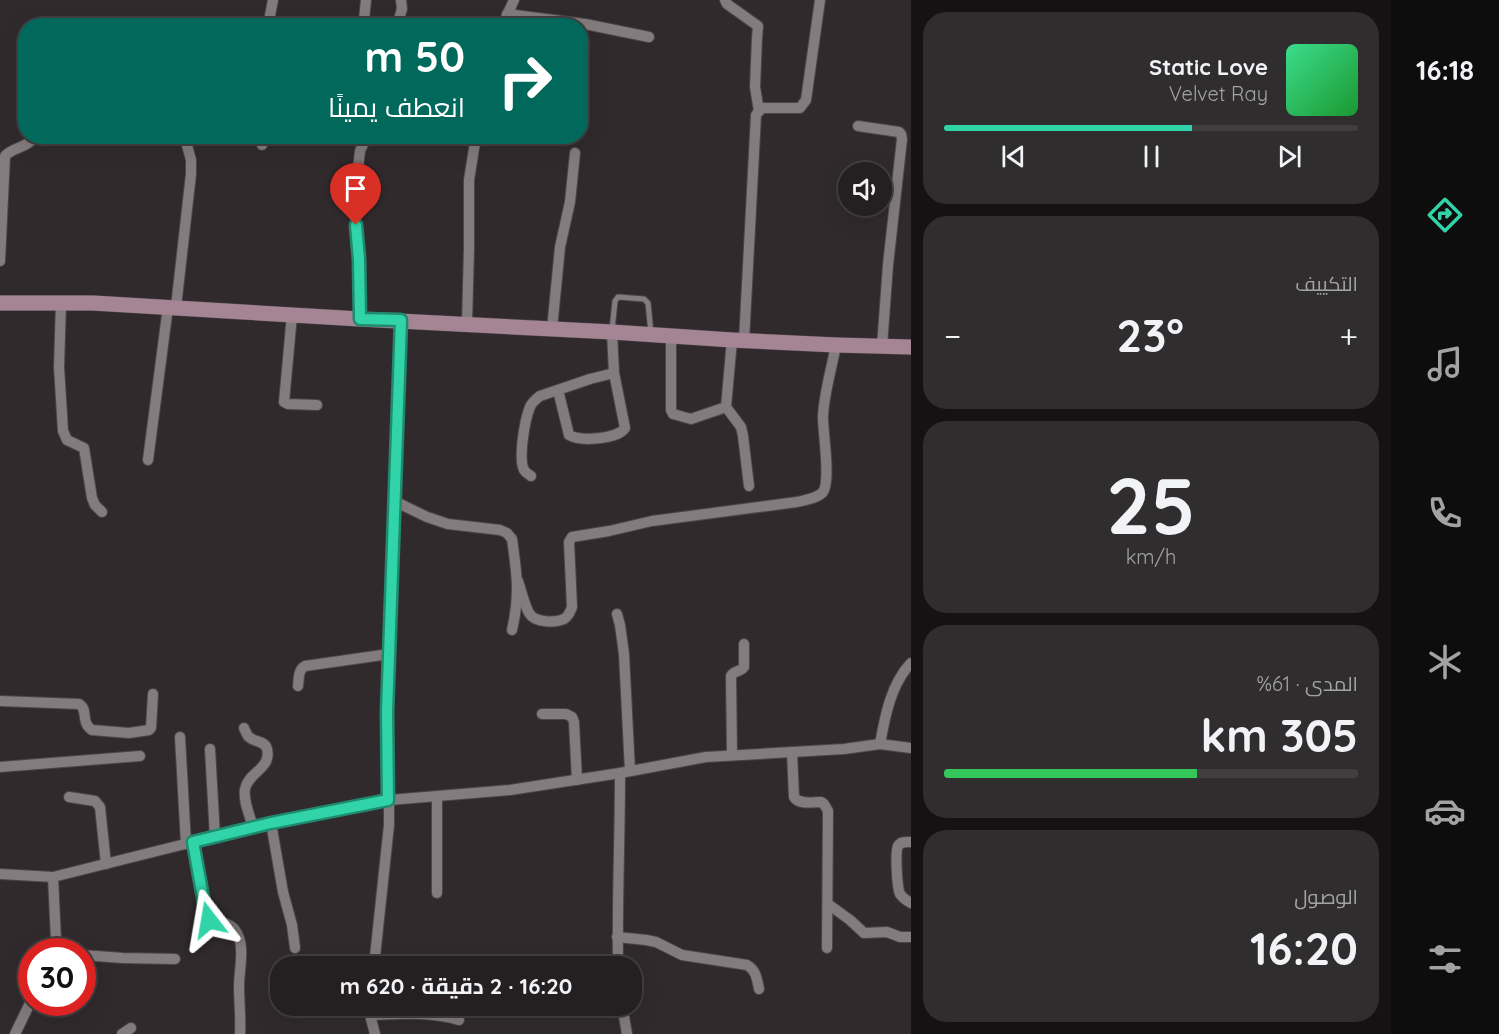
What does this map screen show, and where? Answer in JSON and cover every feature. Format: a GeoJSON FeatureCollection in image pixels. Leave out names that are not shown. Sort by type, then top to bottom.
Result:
{"type":"FeatureCollection","features":[{"type":"Feature","properties":{"kind":"main road"},"geometry":{"type":"LineString","coordinates":[[5,305],[61,303],[172,307],[738,340],[911,346]]}},
{"type":"Feature","properties":{"kind":"street"},"geometry":{"type":"LineString","coordinates":[[270,18],[273,0]]}},
{"type":"Feature","properties":{"kind":"street"},"geometry":{"type":"LineString","coordinates":[[364,18],[366,0]]}},
{"type":"Feature","properties":{"kind":"street"},"geometry":{"type":"LineString","coordinates":[[399,18],[402,9],[401,0]]}},
{"type":"Feature","properties":{"kind":"street"},"geometry":{"type":"LineString","coordinates":[[505,18],[514,0]]}},
{"type":"Feature","properties":{"kind":"street"},"geometry":{"type":"LineString","coordinates":[[725,0],[758,26],[755,87],[759,111],[755,122],[738,340],[726,407],[741,427],[749,486]]}},
{"type":"Feature","properties":{"kind":"street"},"geometry":{"type":"LineString","coordinates":[[759,111],[763,108],[800,108],[806,100],[820,0]]}},
{"type":"Feature","properties":{"kind":"street"},"geometry":{"type":"LineString","coordinates":[[507,14],[538,18]]}},
{"type":"Feature","properties":{"kind":"street"},"geometry":{"type":"LineString","coordinates":[[588,25],[649,37]]}},
{"type":"Feature","properties":{"kind":"street"},"geometry":{"type":"LineString","coordinates":[[858,126],[899,132],[902,139],[888,265],[882,346]]}},
{"type":"Feature","properties":{"kind":"street"},"geometry":{"type":"LineString","coordinates":[[0,261],[5,156],[28,144]]}},
{"type":"Feature","properties":{"kind":"street"},"geometry":{"type":"LineString","coordinates":[[148,460],[191,174],[186,144]]}},
{"type":"Feature","properties":{"kind":"street"},"geometry":{"type":"LineString","coordinates":[[360,319],[355,211],[360,151],[363,144]]}},
{"type":"Feature","properties":{"kind":"street"},"geometry":{"type":"LineString","coordinates":[[467,324],[469,180],[475,144]]}},
{"type":"Feature","properties":{"kind":"street"},"geometry":{"type":"LineString","coordinates":[[552,328],[560,247],[570,202],[575,153]]}},
{"type":"Feature","properties":{"kind":"street"},"geometry":{"type":"LineString","coordinates":[[61,303],[59,367],[63,431],[67,440],[84,448],[92,498],[102,512]]}},
{"type":"Feature","properties":{"kind":"street"},"geometry":{"type":"LineString","coordinates":[[292,315],[284,402],[317,405]]}},
{"type":"Feature","properties":{"kind":"street"},"geometry":{"type":"LineString","coordinates":[[375,956],[389,825],[387,712],[401,320]]}},
{"type":"Feature","properties":{"kind":"street"},"geometry":{"type":"LineString","coordinates":[[558,390],[569,435],[604,438],[622,433],[625,428],[614,373],[612,332]]}},
{"type":"Feature","properties":{"kind":"street"},"geometry":{"type":"LineString","coordinates":[[671,335],[671,410],[673,414],[691,419],[726,407]]}},
{"type":"Feature","properties":{"kind":"street"},"geometry":{"type":"LineString","coordinates":[[518,581],[530,615],[537,620],[551,622],[564,619],[570,614],[572,607],[569,542],[572,537],[652,521],[797,502],[818,496],[825,487],[824,409],[836,345]]}},
{"type":"Feature","properties":{"kind":"street"},"geometry":{"type":"LineString","coordinates":[[531,476],[525,472],[522,461],[524,426],[533,401],[540,396],[614,373]]}},
{"type":"Feature","properties":{"kind":"street"},"geometry":{"type":"LineString","coordinates":[[394,501],[448,524],[500,530],[507,533],[512,539],[518,581],[518,605],[512,630]]}},
{"type":"Feature","properties":{"kind":"street"},"geometry":{"type":"LineString","coordinates":[[616,614],[622,631],[624,654],[625,772],[620,837],[618,956]]}},
{"type":"Feature","properties":{"kind":"street"},"geometry":{"type":"LineString","coordinates":[[732,755],[731,676],[732,673],[744,667],[744,644]]}},
{"type":"Feature","properties":{"kind":"street"},"geometry":{"type":"LineString","coordinates":[[298,686],[299,673],[305,666],[389,654]]}},
{"type":"Feature","properties":{"kind":"street"},"geometry":{"type":"LineString","coordinates":[[880,744],[892,695],[911,663]]}},
{"type":"Feature","properties":{"kind":"street"},"geometry":{"type":"LineString","coordinates":[[0,701],[79,704],[84,709],[84,720],[87,727],[92,730],[129,733],[151,728],[153,694]]}},
{"type":"Feature","properties":{"kind":"street"},"geometry":{"type":"LineString","coordinates":[[542,714],[566,714],[572,717],[577,780]]}},
{"type":"Feature","properties":{"kind":"street"},"geometry":{"type":"LineString","coordinates":[[244,728],[248,736],[262,742],[267,748],[268,757],[264,767],[252,776],[245,789],[253,827]]}},
{"type":"Feature","properties":{"kind":"street"},"geometry":{"type":"LineString","coordinates":[[180,737],[190,843],[206,914],[209,920],[227,924],[239,937],[241,952],[240,1034]]}},
{"type":"Feature","properties":{"kind":"street"},"geometry":{"type":"LineString","coordinates":[[0,874],[53,876],[253,827],[388,800],[510,790],[692,759],[732,755],[844,749],[880,744],[911,748]]}},
{"type":"Feature","properties":{"kind":"street"},"geometry":{"type":"LineString","coordinates":[[210,749],[215,837]]}},
{"type":"Feature","properties":{"kind":"street"},"geometry":{"type":"LineString","coordinates":[[792,752],[796,801],[821,802],[828,811],[827,948]]}},
{"type":"Feature","properties":{"kind":"street"},"geometry":{"type":"LineString","coordinates":[[0,768],[140,756]]}},
{"type":"Feature","properties":{"kind":"street"},"geometry":{"type":"LineString","coordinates":[[69,797],[95,801],[100,807],[106,864]]}},
{"type":"Feature","properties":{"kind":"street"},"geometry":{"type":"LineString","coordinates":[[436,797],[437,893]]}},
{"type":"Feature","properties":{"kind":"street"},"geometry":{"type":"LineString","coordinates":[[271,823],[295,948]]}},
{"type":"Feature","properties":{"kind":"street"},"geometry":{"type":"LineString","coordinates":[[911,842],[899,844],[897,856],[899,889],[901,895],[911,903]]}},
{"type":"Feature","properties":{"kind":"street"},"geometry":{"type":"LineString","coordinates":[[53,876],[56,938]]}},
{"type":"Feature","properties":{"kind":"street"},"geometry":{"type":"LineString","coordinates":[[828,904],[864,933],[887,932],[900,937],[911,937]]}},
{"type":"Feature","properties":{"kind":"street"},"geometry":{"type":"LineString","coordinates":[[617,937],[656,942],[682,955],[747,965],[755,972],[759,988]]}},
{"type":"Feature","properties":{"kind":"street"},"geometry":{"type":"LineString","coordinates":[[96,956],[175,958]]}},
{"type":"Feature","properties":{"kind":"street"},"geometry":{"type":"LineString","coordinates":[[15,1034],[24,1016]]}},
{"type":"Feature","properties":{"kind":"street"},"geometry":{"type":"LineString","coordinates":[[371,1016],[375,1034]]}},
{"type":"Feature","properties":{"kind":"street"},"geometry":{"type":"LineString","coordinates":[[444,1016],[459,1020]]}},
{"type":"Feature","properties":{"kind":"street"},"geometry":{"type":"LineString","coordinates":[[624,1016],[627,1034]]}},
{"type":"Feature","properties":{"kind":"lane"},"geometry":{"type":"LineString","coordinates":[[612,332],[615,301],[618,297],[644,299],[648,303],[651,334]]}},
{"type":"Feature","properties":{"kind":"route"},"geometry":{"type":"LineString","coordinates":[[209,920],[193,842],[312,814],[388,800],[387,712],[401,320],[360,319],[356,225]]}}]}
